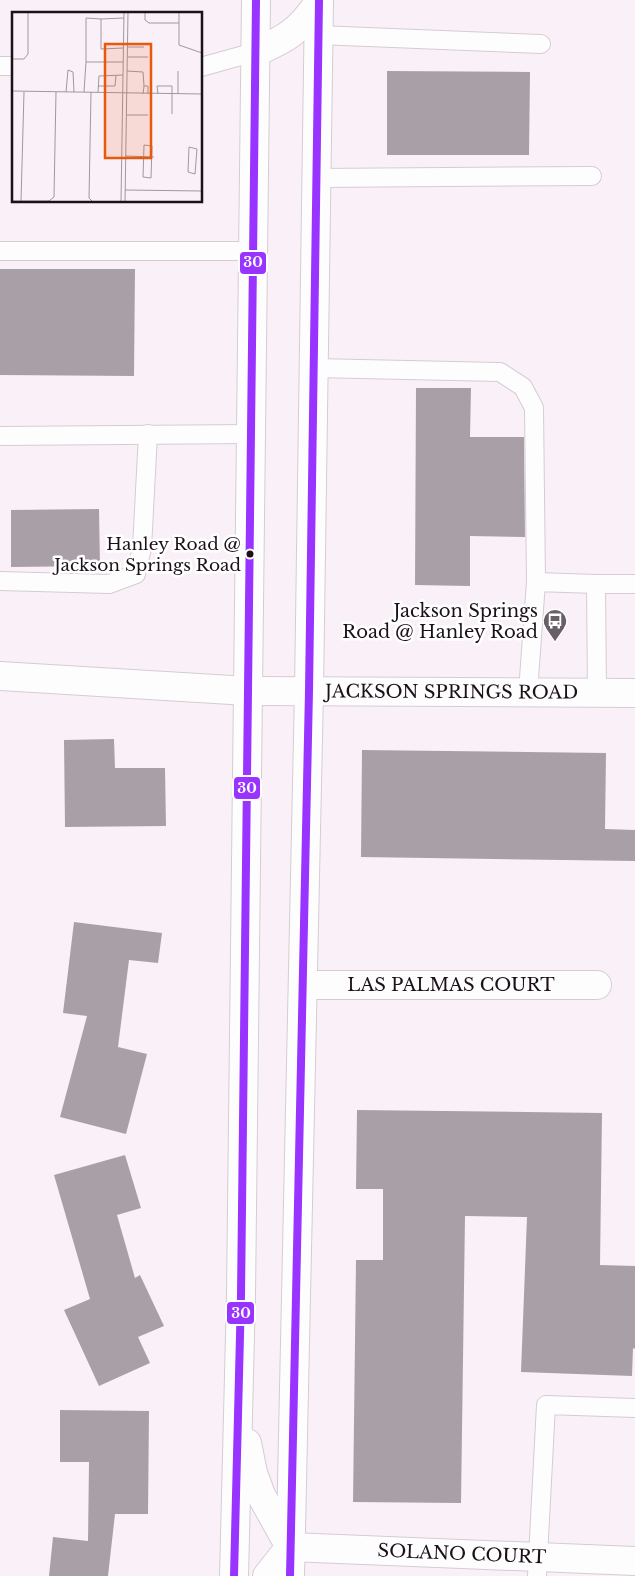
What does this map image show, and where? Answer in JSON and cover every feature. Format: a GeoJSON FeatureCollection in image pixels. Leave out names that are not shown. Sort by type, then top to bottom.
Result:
{"type":"FeatureCollection","features":[{"type":"Feature","properties":{"kind":"main road"},"geometry":{"type":"LineString","coordinates":[[234,1576],[248,690],[256,0]]}},
{"type":"Feature","properties":{"kind":"main road"},"geometry":{"type":"LineString","coordinates":[[255,52],[278,42],[294,32],[305,22],[319,1]]}},
{"type":"Feature","properties":{"kind":"main road"},"geometry":{"type":"LineString","coordinates":[[290,1576],[309,690],[319,1]]}},
{"type":"Feature","properties":{"kind":"main road","name":"JACKSON SPRINGS ROAD"},"geometry":{"type":"LineString","coordinates":[[0,676],[248,690],[635,693]]}},
{"type":"Feature","properties":{"kind":"main road","name":"LAS PALMAS COURT"},"geometry":{"type":"LineString","coordinates":[[303,985],[597,985]]}},
{"type":"Feature","properties":{"kind":"main road"},"geometry":{"type":"LineString","coordinates":[[238,1400],[254,1473],[261,1495],[290,1547]]}},
{"type":"Feature","properties":{"kind":"main road"},"geometry":{"type":"LineString","coordinates":[[267,1576],[290,1547]]}},
{"type":"Feature","properties":{"kind":"main road","name":"SOLANO COURT"},"geometry":{"type":"LineString","coordinates":[[290,1547],[537,1567],[635,1561]]}},
{"type":"Feature","properties":{"kind":"lane"},"geometry":{"type":"LineString","coordinates":[[318,35],[541,44]]}},
{"type":"Feature","properties":{"kind":"lane"},"geometry":{"type":"LineString","coordinates":[[202,67],[255,52]]}},
{"type":"Feature","properties":{"kind":"lane"},"geometry":{"type":"LineString","coordinates":[[316,178],[592,176]]}},
{"type":"Feature","properties":{"kind":"lane"},"geometry":{"type":"LineString","coordinates":[[0,251],[252,251]]}},
{"type":"Feature","properties":{"kind":"lane"},"geometry":{"type":"LineString","coordinates":[[314,368],[500,372],[523,387],[534,408],[536,582],[528,692]]}},
{"type":"Feature","properties":{"kind":"lane"},"geometry":{"type":"LineString","coordinates":[[0,581],[109,584],[136,574],[142,548],[148,434]]}},
{"type":"Feature","properties":{"kind":"lane"},"geometry":{"type":"LineString","coordinates":[[0,436],[251,434]]}},
{"type":"Feature","properties":{"kind":"lane"},"geometry":{"type":"LineString","coordinates":[[536,582],[635,584]]}},
{"type":"Feature","properties":{"kind":"lane"},"geometry":{"type":"LineString","coordinates":[[596,584],[597,692]]}},
{"type":"Feature","properties":{"kind":"lane"},"geometry":{"type":"LineString","coordinates":[[537,1567],[546,1405],[635,1408]]}},
{"type":"Feature","properties":{"kind":"building"},"geometry":{"type":"Polygon","coordinates":[[[387,71],[530,72],[529,155],[387,155],[387,71]]]}},
{"type":"Feature","properties":{"kind":"building"},"geometry":{"type":"Polygon","coordinates":[[[0,269],[135,269],[134,376],[0,375],[0,269]]]}},
{"type":"Feature","properties":{"kind":"building"},"geometry":{"type":"Polygon","coordinates":[[[416,388],[471,388],[470,437],[524,437],[525,537],[470,536],[470,586],[415,585],[416,388]]]}},
{"type":"Feature","properties":{"kind":"building"},"geometry":{"type":"Polygon","coordinates":[[[99,509],[100,566],[11,567],[11,510],[99,509]]]}},
{"type":"Feature","properties":{"kind":"building"},"geometry":{"type":"Polygon","coordinates":[[[114,739],[115,768],[165,768],[166,826],[65,827],[64,740],[114,739]]]}},
{"type":"Feature","properties":{"kind":"building"},"geometry":{"type":"Polygon","coordinates":[[[362,750],[606,753],[605,829],[635,830],[635,861],[361,857],[362,750]]]}},
{"type":"Feature","properties":{"kind":"building"},"geometry":{"type":"Polygon","coordinates":[[[74,922],[162,933],[158,963],[129,960],[118,1047],[147,1054],[126,1134],[60,1117],[87,1016],[63,1013],[74,922]]]}},
{"type":"Feature","properties":{"kind":"building"},"geometry":{"type":"Polygon","coordinates":[[[357,1110],[602,1113],[600,1265],[635,1266],[635,1349],[633,1348],[632,1376],[521,1372],[527,1217],[465,1216],[461,1503],[353,1502],[356,1260],[383,1260],[383,1189],[356,1189],[357,1110]]]}},
{"type":"Feature","properties":{"kind":"building"},"geometry":{"type":"Polygon","coordinates":[[[125,1155],[141,1208],[117,1215],[135,1278],[140,1275],[164,1326],[138,1337],[150,1363],[99,1386],[64,1310],[90,1299],[54,1175],[125,1155]]]}},
{"type":"Feature","properties":{"kind":"building"},"geometry":{"type":"Polygon","coordinates":[[[60,1410],[149,1411],[148,1514],[115,1514],[108,1576],[49,1576],[53,1537],[88,1541],[89,1462],[60,1462],[60,1410]]]}},
{"type":"Feature","properties":{"kind":"transit line","name":"30"},"geometry":{"type":"LineString","coordinates":[[234,1576],[241,1295],[256,0]]}},
{"type":"Feature","properties":{"kind":"transit line","name":"30"},"geometry":{"type":"LineString","coordinates":[[290,1576],[309,691],[319,0]]}},
{"type":"Feature","properties":{"kind":"place","name":"Hanley Road @ Jackson Springs Road"},"geometry":{"type":"Point","coordinates":[250,554]}},
{"type":"Feature","properties":{"kind":"place","name":"Jackson Springs Road @ Hanley Road"},"geometry":{"type":"Point","coordinates":[555,642]}}]}
